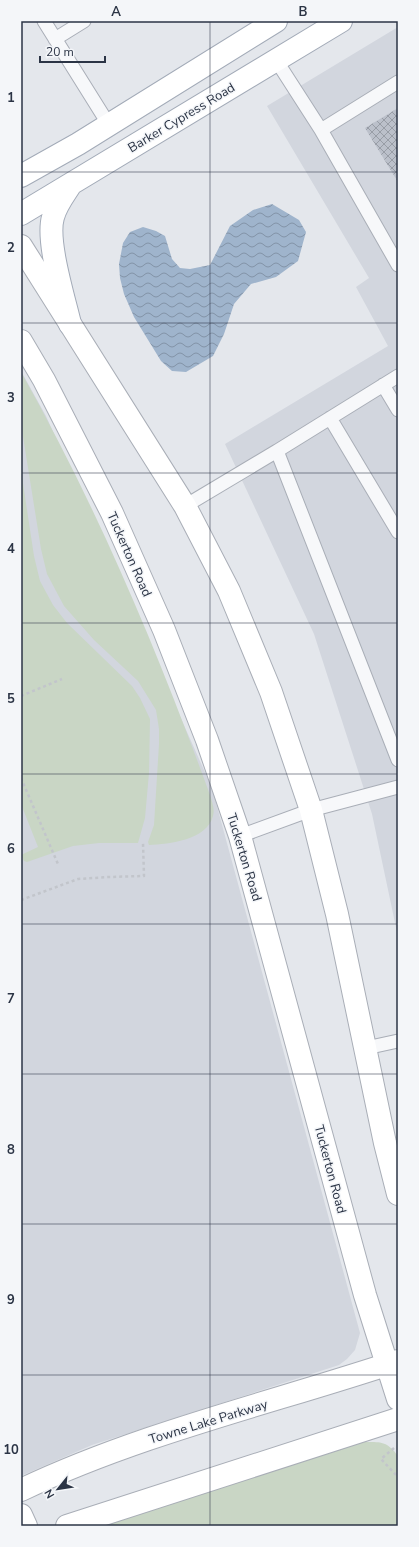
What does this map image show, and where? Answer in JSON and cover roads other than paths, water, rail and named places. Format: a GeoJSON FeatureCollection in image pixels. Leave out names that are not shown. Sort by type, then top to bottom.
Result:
{"type":"FeatureCollection","features":[{"type":"Feature","properties":{"kind":"main road"},"geometry":{"type":"LineString","coordinates":[[21,176],[109,125],[276,21]]}},
{"type":"Feature","properties":{"kind":"main road","name":"Barker Cypress Road"},"geometry":{"type":"LineString","coordinates":[[21,214],[341,21]]}},
{"type":"Feature","properties":{"kind":"main road"},"geometry":{"type":"LineString","coordinates":[[70,324],[54,252],[51,228],[57,206],[72,183]]}},
{"type":"Feature","properties":{"kind":"main road"},"geometry":{"type":"LineString","coordinates":[[21,246],[185,506],[229,591],[271,692],[311,810],[337,914],[398,1194]]}},
{"type":"Feature","properties":{"kind":"main road","name":"Tuckerton Road"},"geometry":{"type":"LineString","coordinates":[[21,341],[44,380],[112,513],[164,630],[207,740],[240,836],[266,926],[365,1295],[393,1362],[398,1399]]}},
{"type":"Feature","properties":{"kind":"main road","name":"Towne Lake Parkway"},"geometry":{"type":"LineString","coordinates":[[21,1490],[86,1461],[134,1444],[393,1362]]}},
{"type":"Feature","properties":{"kind":"main road"},"geometry":{"type":"LineString","coordinates":[[67,1526],[398,1419]]}},
{"type":"Feature","properties":{"kind":"main road"},"geometry":{"type":"LineString","coordinates":[[21,1515],[26,1526]]}},
{"type":"Feature","properties":{"kind":"lane"},"geometry":{"type":"LineString","coordinates":[[44,21],[109,125]]}},
{"type":"Feature","properties":{"kind":"lane"},"geometry":{"type":"LineString","coordinates":[[55,39],[84,21]]}},
{"type":"Feature","properties":{"kind":"lane"},"geometry":{"type":"LineString","coordinates":[[276,60],[321,130],[398,265]]}},
{"type":"Feature","properties":{"kind":"lane"},"geometry":{"type":"LineString","coordinates":[[321,130],[398,82]]}},
{"type":"Feature","properties":{"kind":"lane"},"geometry":{"type":"LineString","coordinates":[[185,506],[398,376]]}},
{"type":"Feature","properties":{"kind":"lane"},"geometry":{"type":"LineString","coordinates":[[383,385],[398,410]]}},
{"type":"Feature","properties":{"kind":"lane"},"geometry":{"type":"LineString","coordinates":[[330,418],[398,532]]}},
{"type":"Feature","properties":{"kind":"lane"},"geometry":{"type":"LineString","coordinates":[[277,451],[398,760]]}},
{"type":"Feature","properties":{"kind":"lane"},"geometry":{"type":"LineString","coordinates":[[240,836],[311,810],[398,788]]}},
{"type":"Feature","properties":{"kind":"lane"},"geometry":{"type":"LineString","coordinates":[[366,1048],[398,1041]]}},
{"type":"Feature","properties":{"kind":"water"},"geometry":{"type":"Polygon","coordinates":[[[272,204],[299,220],[306,232],[298,261],[276,277],[251,284],[234,304],[224,334],[213,356],[186,372],[172,371],[161,361],[134,317],[124,294],[120,278],[119,264],[123,243],[130,232],[143,227],[156,231],[165,236],[172,259],[180,268],[190,269],[210,265],[230,226],[253,210],[272,204]]]}}]}
